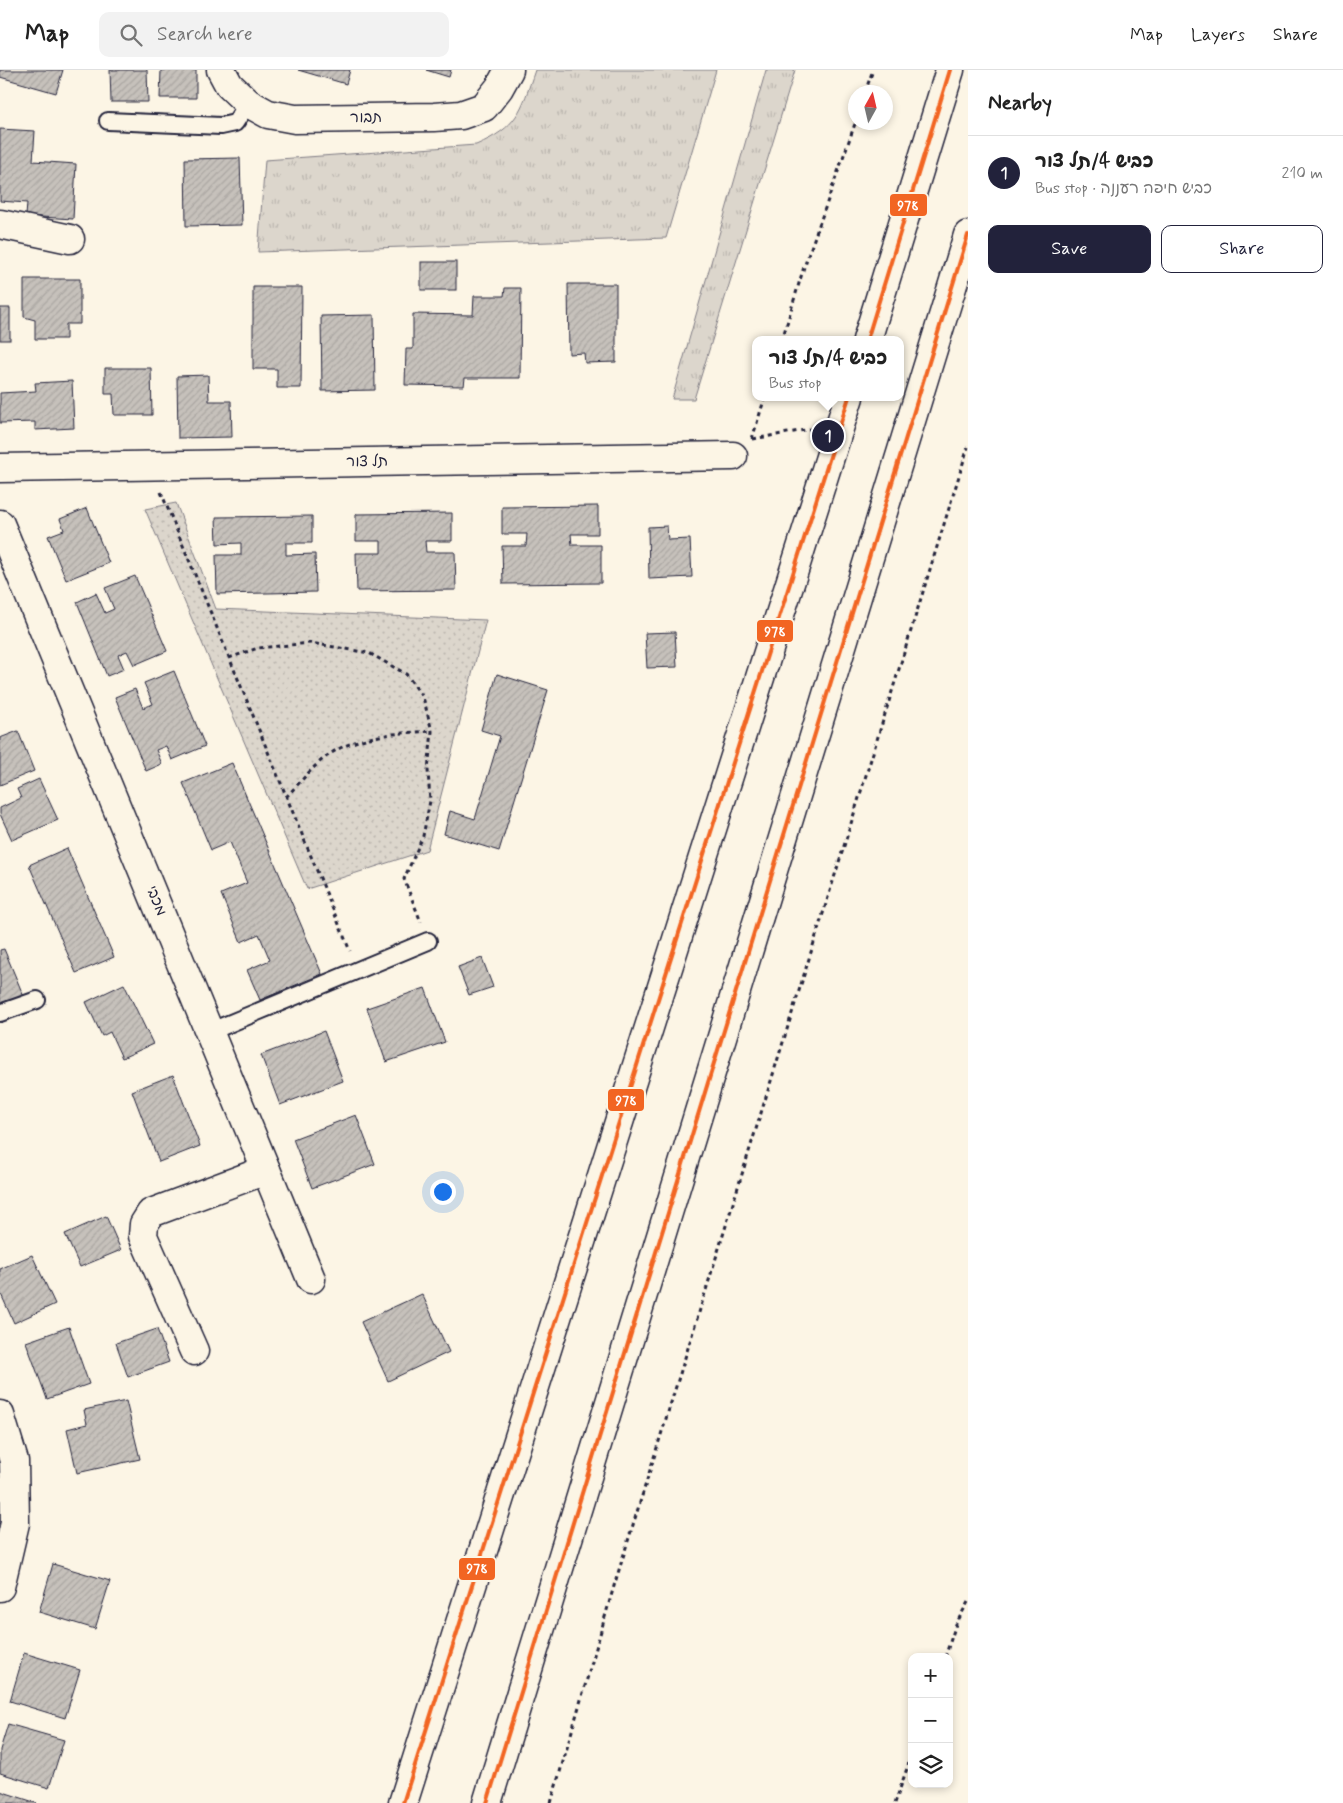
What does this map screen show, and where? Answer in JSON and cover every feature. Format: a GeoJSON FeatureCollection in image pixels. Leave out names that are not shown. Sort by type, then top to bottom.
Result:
{"type":"FeatureCollection","features":[{"type":"Feature","properties":{"kind":"main road","name":"תבור"},"geometry":{"type":"LineString","coordinates":[[221,70],[229,85],[248,104],[268,114],[295,119],[461,115],[484,107],[499,88],[509,70]]}},
{"type":"Feature","properties":{"kind":"main road"},"geometry":{"type":"LineString","coordinates":[[868,336],[950,70]]}},
{"type":"Feature","properties":{"kind":"main road"},"geometry":{"type":"LineString","coordinates":[[0,224],[70,239]]}},
{"type":"Feature","properties":{"kind":"main road"},"geometry":{"type":"LineString","coordinates":[[487,1803],[968,235]]}},
{"type":"Feature","properties":{"kind":"main road"},"geometry":{"type":"LineString","coordinates":[[403,1803],[848,401]]}},
{"type":"Feature","properties":{"kind":"main road","name":"תל צור"},"geometry":{"type":"LineString","coordinates":[[0,468],[742,447]]}},
{"type":"Feature","properties":{"kind":"main road","name":"מכבי"},"geometry":{"type":"LineString","coordinates":[[0,524],[311,1279]]}},
{"type":"Feature","properties":{"kind":"main road"},"geometry":{"type":"LineString","coordinates":[[194,1351],[143,1236],[144,1224],[151,1214],[266,1170]]}},
{"type":"Feature","properties":{"kind":"main road"},"geometry":{"type":"LineString","coordinates":[[0,1415],[14,1461],[15,1523],[0,1588]]}},
{"type":"Feature","properties":{"kind":"lane"},"geometry":{"type":"LineString","coordinates":[[108,121],[221,126],[235,122],[248,104]]}},
{"type":"Feature","properties":{"kind":"lane"},"geometry":{"type":"LineString","coordinates":[[209,1032],[428,941]]}},
{"type":"Feature","properties":{"kind":"lane"},"geometry":{"type":"LineString","coordinates":[[0,1013],[37,1000]]}},
{"type":"Feature","properties":{"kind":"path"},"geometry":{"type":"LineString","coordinates":[[868,85],[873,70]]}},
{"type":"Feature","properties":{"kind":"path"},"geometry":{"type":"LineString","coordinates":[[783,336],[803,270],[853,130]]}},
{"type":"Feature","properties":{"kind":"path"},"geometry":{"type":"LineString","coordinates":[[742,447],[763,401]]}},
{"type":"Feature","properties":{"kind":"path"},"geometry":{"type":"LineString","coordinates":[[742,447],[841,424]]}},
{"type":"Feature","properties":{"kind":"path"},"geometry":{"type":"LineString","coordinates":[[551,1803],[614,1586],[968,447]]}},
{"type":"Feature","properties":{"kind":"path"},"geometry":{"type":"LineString","coordinates":[[150,465],[357,970]]}},
{"type":"Feature","properties":{"kind":"path"},"geometry":{"type":"LineString","coordinates":[[229,658],[258,648],[311,644],[368,652],[406,674],[423,697],[432,731],[428,770],[430,801],[423,836],[404,879],[428,941]]}},
{"type":"Feature","properties":{"kind":"path"},"geometry":{"type":"LineString","coordinates":[[286,797],[327,756],[353,743],[395,733],[432,731]]}},
{"type":"Feature","properties":{"kind":"path"},"geometry":{"type":"LineString","coordinates":[[946,1653],[956,1624],[968,1602]]}},
{"type":"Feature","properties":{"kind":"path"},"geometry":{"type":"LineString","coordinates":[[895,1803],[908,1766]]}},
{"type":"Feature","properties":{"kind":"green space"},"geometry":{"type":"Polygon","coordinates":[[[535,70],[716,70],[666,238],[258,252],[265,160],[476,145],[501,131],[516,116],[526,96],[535,70]]]}},
{"type":"Feature","properties":{"kind":"green space"},"geometry":{"type":"Polygon","coordinates":[[[766,70],[795,70],[694,399],[672,399],[766,70]]]}},
{"type":"Feature","properties":{"kind":"green space"},"geometry":{"type":"Polygon","coordinates":[[[176,503],[216,609],[486,620],[427,850],[307,889],[145,509],[176,503]]]}},
{"type":"Feature","properties":{"kind":"building"},"geometry":{"type":"Polygon","coordinates":[[[0,70],[63,70],[56,93],[0,77],[0,70]]]}},
{"type":"Feature","properties":{"kind":"building"},"geometry":{"type":"Polygon","coordinates":[[[110,70],[147,70],[148,102],[111,102],[110,70]]]}},
{"type":"Feature","properties":{"kind":"building"},"geometry":{"type":"Polygon","coordinates":[[[161,70],[196,70],[196,98],[160,98],[161,70]]]}},
{"type":"Feature","properties":{"kind":"building"},"geometry":{"type":"Polygon","coordinates":[[[298,70],[350,70],[346,84],[298,70]]]}},
{"type":"Feature","properties":{"kind":"building"},"geometry":{"type":"Polygon","coordinates":[[[426,70],[451,70],[449,77],[426,70]]]}},
{"type":"Feature","properties":{"kind":"building"},"geometry":{"type":"Polygon","coordinates":[[[0,129],[35,131],[33,161],[76,164],[73,219],[26,216],[27,203],[0,201],[0,129]]]}},
{"type":"Feature","properties":{"kind":"building"},"geometry":{"type":"Polygon","coordinates":[[[240,158],[242,225],[186,226],[185,159],[240,158]]]}},
{"type":"Feature","properties":{"kind":"building"},"geometry":{"type":"Polygon","coordinates":[[[421,262],[456,262],[456,290],[421,290],[421,262]]]}},
{"type":"Feature","properties":{"kind":"building"},"geometry":{"type":"Polygon","coordinates":[[[24,279],[80,279],[80,324],[66,324],[66,339],[35,339],[35,320],[24,317],[24,279]]]}},
{"type":"Feature","properties":{"kind":"building"},"geometry":{"type":"Polygon","coordinates":[[[568,284],[616,284],[616,362],[585,363],[584,353],[569,354],[568,284]]]}},
{"type":"Feature","properties":{"kind":"building"},"geometry":{"type":"Polygon","coordinates":[[[253,287],[302,287],[301,388],[277,388],[277,369],[253,369],[253,287]]]}},
{"type":"Feature","properties":{"kind":"building"},"geometry":{"type":"Polygon","coordinates":[[[505,288],[521,288],[520,378],[465,378],[464,386],[405,385],[406,349],[413,349],[413,314],[473,315],[474,296],[504,296],[505,288]]]}},
{"type":"Feature","properties":{"kind":"building"},"geometry":{"type":"Polygon","coordinates":[[[0,308],[10,308],[10,340],[0,340],[0,308]]]}},
{"type":"Feature","properties":{"kind":"building"},"geometry":{"type":"Polygon","coordinates":[[[374,315],[375,390],[322,391],[321,316],[374,315]]]}},
{"type":"Feature","properties":{"kind":"building"},"geometry":{"type":"Polygon","coordinates":[[[105,368],[151,368],[152,415],[114,415],[113,394],[105,394],[105,368]]]}},
{"type":"Feature","properties":{"kind":"building"},"geometry":{"type":"Polygon","coordinates":[[[208,375],[209,401],[231,401],[232,437],[178,438],[177,376],[208,375]]]}},
{"type":"Feature","properties":{"kind":"building"},"geometry":{"type":"Polygon","coordinates":[[[72,381],[74,428],[35,430],[35,422],[0,423],[0,393],[36,391],[35,383],[72,381]]]}},
{"type":"Feature","properties":{"kind":"building"},"geometry":{"type":"Polygon","coordinates":[[[598,506],[598,534],[571,534],[572,545],[601,545],[601,583],[503,584],[502,546],[526,546],[527,534],[502,534],[502,507],[598,506]]]}},
{"type":"Feature","properties":{"kind":"building"},"geometry":{"type":"Polygon","coordinates":[[[87,508],[109,563],[66,580],[48,536],[64,530],[60,519],[87,508]]]}},
{"type":"Feature","properties":{"kind":"building"},"geometry":{"type":"Polygon","coordinates":[[[452,513],[452,541],[425,541],[426,552],[455,552],[456,590],[357,591],[356,553],[381,553],[381,541],[356,541],[356,514],[452,513]]]}},
{"type":"Feature","properties":{"kind":"building"},"geometry":{"type":"Polygon","coordinates":[[[312,516],[312,543],[286,543],[286,555],[315,554],[316,592],[217,594],[216,555],[241,555],[241,543],[217,544],[216,517],[312,516]]]}},
{"type":"Feature","properties":{"kind":"building"},"geometry":{"type":"Polygon","coordinates":[[[667,526],[668,540],[690,539],[692,577],[649,579],[648,527],[667,526]]]}},
{"type":"Feature","properties":{"kind":"building"},"geometry":{"type":"Polygon","coordinates":[[[135,576],[167,651],[134,665],[127,651],[118,655],[124,669],[107,676],[77,602],[96,593],[105,613],[114,609],[105,588],[135,576]]]}},
{"type":"Feature","properties":{"kind":"building"},"geometry":{"type":"Polygon","coordinates":[[[675,632],[677,667],[647,668],[645,633],[675,632]]]}},
{"type":"Feature","properties":{"kind":"building"},"geometry":{"type":"Polygon","coordinates":[[[174,671],[205,746],[172,760],[166,746],[156,750],[162,764],[146,771],[115,697],[135,689],[143,708],[153,704],[144,683],[174,671]]]}},
{"type":"Feature","properties":{"kind":"building"},"geometry":{"type":"Polygon","coordinates":[[[497,674],[548,690],[499,851],[444,834],[450,811],[475,819],[500,736],[481,730],[497,674]]]}},
{"type":"Feature","properties":{"kind":"building"},"geometry":{"type":"Polygon","coordinates":[[[18,731],[34,771],[0,785],[0,738],[18,731]]]}},
{"type":"Feature","properties":{"kind":"building"},"geometry":{"type":"Polygon","coordinates":[[[232,763],[322,974],[260,1000],[247,970],[270,960],[259,934],[241,942],[221,894],[247,883],[230,842],[211,850],[183,783],[232,763]]]}},
{"type":"Feature","properties":{"kind":"building"},"geometry":{"type":"Polygon","coordinates":[[[39,779],[58,820],[12,840],[0,814],[0,808],[21,798],[17,789],[39,779]]]}},
{"type":"Feature","properties":{"kind":"building"},"geometry":{"type":"Polygon","coordinates":[[[67,848],[114,957],[76,973],[29,865],[67,848]]]}},
{"type":"Feature","properties":{"kind":"building"},"geometry":{"type":"Polygon","coordinates":[[[4,949],[24,997],[0,1007],[0,950],[4,949]]]}},
{"type":"Feature","properties":{"kind":"building"},"geometry":{"type":"Polygon","coordinates":[[[482,958],[493,987],[469,995],[458,967],[482,958]]]}},
{"type":"Feature","properties":{"kind":"building"},"geometry":{"type":"Polygon","coordinates":[[[124,984],[153,1044],[122,1058],[110,1032],[102,1036],[86,1002],[124,984]]]}},
{"type":"Feature","properties":{"kind":"building"},"geometry":{"type":"Polygon","coordinates":[[[425,988],[445,1042],[386,1062],[367,1008],[425,988]]]}},
{"type":"Feature","properties":{"kind":"building"},"geometry":{"type":"Polygon","coordinates":[[[324,1031],[343,1081],[280,1105],[261,1055],[324,1031]]]}},
{"type":"Feature","properties":{"kind":"building"},"geometry":{"type":"Polygon","coordinates":[[[173,1075],[200,1146],[159,1162],[132,1091],[173,1075]]]}},
{"type":"Feature","properties":{"kind":"building"},"geometry":{"type":"Polygon","coordinates":[[[356,1115],[375,1164],[312,1188],[293,1139],[356,1115]]]}},
{"type":"Feature","properties":{"kind":"building"},"geometry":{"type":"Polygon","coordinates":[[[106,1216],[121,1250],[80,1267],[65,1234],[106,1216]]]}},
{"type":"Feature","properties":{"kind":"building"},"geometry":{"type":"Polygon","coordinates":[[[32,1255],[55,1304],[14,1323],[0,1292],[0,1269],[32,1255]]]}},
{"type":"Feature","properties":{"kind":"building"},"geometry":{"type":"Polygon","coordinates":[[[422,1294],[449,1352],[388,1381],[361,1322],[422,1294]]]}},
{"type":"Feature","properties":{"kind":"building"},"geometry":{"type":"Polygon","coordinates":[[[69,1327],[89,1384],[47,1399],[26,1342],[69,1327]]]}},
{"type":"Feature","properties":{"kind":"building"},"geometry":{"type":"Polygon","coordinates":[[[157,1329],[169,1362],[128,1377],[116,1343],[157,1329]]]}},
{"type":"Feature","properties":{"kind":"building"},"geometry":{"type":"Polygon","coordinates":[[[126,1401],[140,1459],[77,1473],[67,1429],[87,1424],[84,1410],[126,1401]]]}},
{"type":"Feature","properties":{"kind":"building"},"geometry":{"type":"Polygon","coordinates":[[[53,1564],[110,1581],[95,1629],[39,1612],[53,1564]]]}},
{"type":"Feature","properties":{"kind":"building"},"geometry":{"type":"Polygon","coordinates":[[[24,1653],[80,1670],[65,1718],[10,1701],[24,1653]]]}},
{"type":"Feature","properties":{"kind":"building"},"geometry":{"type":"Polygon","coordinates":[[[8,1724],[64,1740],[49,1788],[0,1773],[0,1750],[8,1724]]]}},
{"type":"Feature","properties":{"kind":"building"},"geometry":{"type":"Polygon","coordinates":[[[0,1791],[37,1803],[0,1803],[0,1791]]]}},
{"type":"Feature","properties":{"kind":"transit line","name":"978"},"geometry":{"type":"LineString","coordinates":[[868,336],[950,70]]}},
{"type":"Feature","properties":{"kind":"transit line","name":"978"},"geometry":{"type":"LineString","coordinates":[[487,1803],[968,235]]}},
{"type":"Feature","properties":{"kind":"transit line","name":"978"},"geometry":{"type":"LineString","coordinates":[[403,1803],[848,401]]}},
{"type":"Feature","properties":{"kind":"place","name":"כביש 4/תל צור"},"geometry":{"type":"Point","coordinates":[828,436]}}]}
